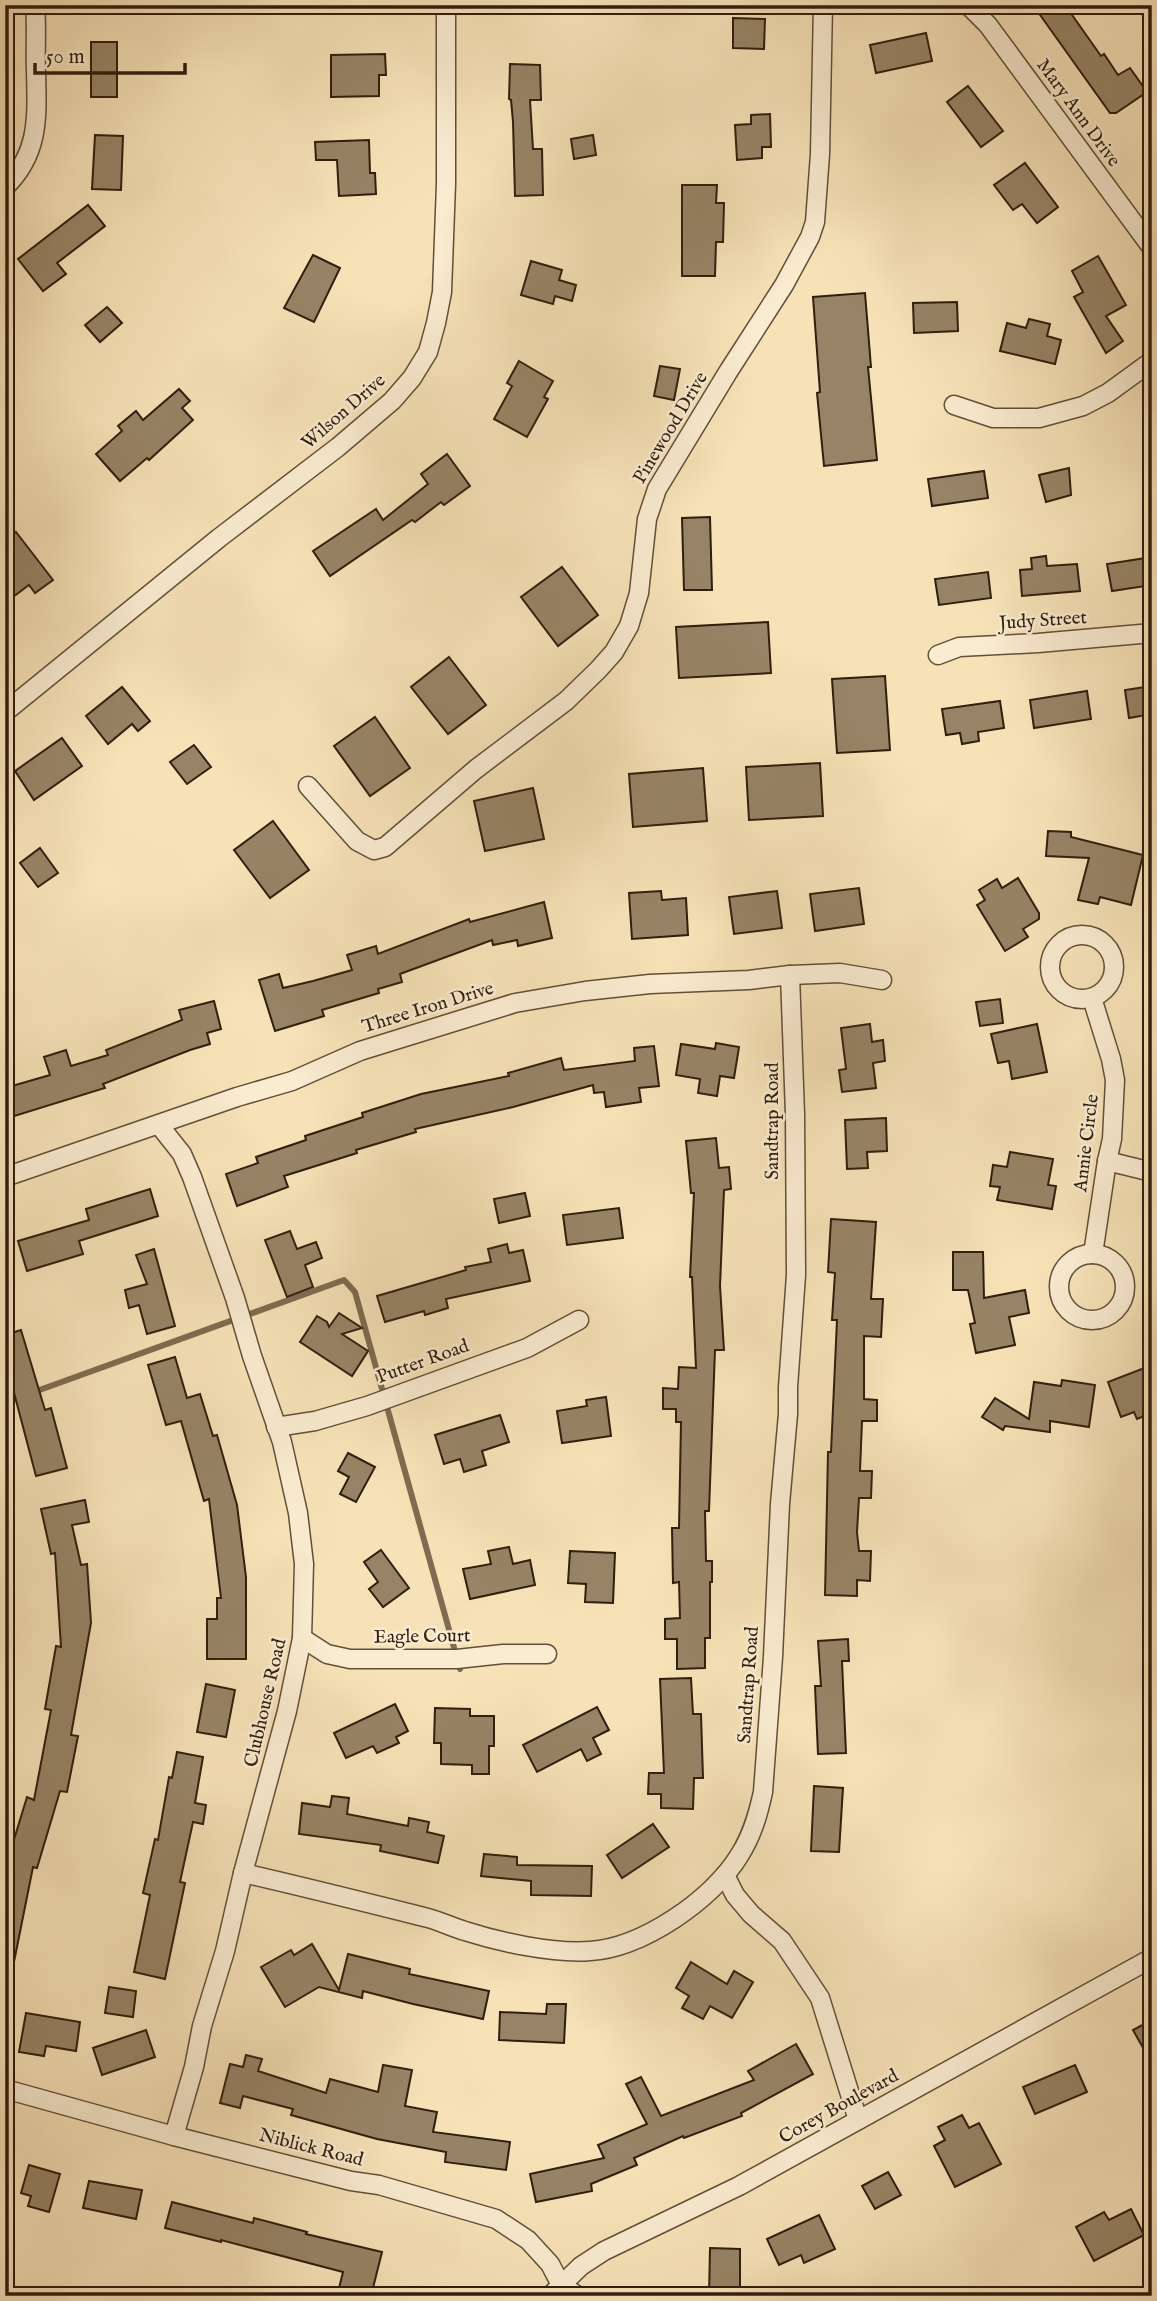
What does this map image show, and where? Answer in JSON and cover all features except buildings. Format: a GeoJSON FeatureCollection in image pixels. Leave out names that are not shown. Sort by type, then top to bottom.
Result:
{"type":"FeatureCollection","features":[{"type":"Feature","properties":{"kind":"street"},"geometry":{"type":"LineString","coordinates":[[5,187],[21,167],[35,138],[35,5]]}},
{"type":"Feature","properties":{"kind":"street","name":"Wilson Drive"},"geometry":{"type":"LineString","coordinates":[[5,712],[219,538],[338,447],[391,401],[412,378],[428,352],[443,280],[446,5]]}},
{"type":"Feature","properties":{"kind":"street","name":"Pinewood Drive"},"geometry":{"type":"LineString","coordinates":[[308,786],[357,841],[374,850],[385,847],[476,769],[566,701],[614,652],[629,626],[639,593],[647,519],[657,489],[784,285],[810,237],[815,222],[820,154],[823,5]]}},
{"type":"Feature","properties":{"kind":"street","name":"Mary Ann Drive"},"geometry":{"type":"LineString","coordinates":[[968,5],[988,25],[1152,248]]}},
{"type":"Feature","properties":{"kind":"street"},"geometry":{"type":"LineString","coordinates":[[988,25],[993,5]]}},
{"type":"Feature","properties":{"kind":"street"},"geometry":{"type":"LineString","coordinates":[[954,405],[993,418],[1039,418],[1083,406],[1108,393],[1152,361]]}},
{"type":"Feature","properties":{"kind":"street","name":"Judy Street"},"geometry":{"type":"LineString","coordinates":[[939,655],[959,648],[1152,633]]}},
{"type":"Feature","properties":{"kind":"street","name":"Three Iron Drive"},"geometry":{"type":"LineString","coordinates":[[5,1177],[292,1081],[360,1051],[515,1003],[585,990],[790,975],[840,973],[882,980]]}},
{"type":"Feature","properties":{"kind":"street","name":"Sandtrap Road"},"geometry":{"type":"LineString","coordinates":[[243,1872],[428,1918],[528,1947],[587,1952],[607,1950],[643,1936],[712,1890],[726,1875],[749,1838],[763,1792],[796,1275],[795,1114],[790,975]]}},
{"type":"Feature","properties":{"kind":"street","name":"Annie Circle"},"geometry":{"type":"LineString","coordinates":[[1092,998],[1115,1080],[1113,1129],[1093,1254]]}},
{"type":"Feature","properties":{"kind":"street","name":"Clubhouse Road"},"geometry":{"type":"LineString","coordinates":[[159,1125],[182,1154],[235,1298],[288,1464],[302,1538],[304,1564],[302,1638],[288,1711],[174,2136]]}},
{"type":"Feature","properties":{"kind":"street"},"geometry":{"type":"LineString","coordinates":[[1107,1161],[1152,1172]]}},
{"type":"Feature","properties":{"kind":"street","name":"Putter Road"},"geometry":{"type":"LineString","coordinates":[[276,1427],[315,1421],[367,1406],[527,1348],[579,1320]]}},
{"type":"Feature","properties":{"kind":"street","name":"Eagle Court"},"geometry":{"type":"LineString","coordinates":[[302,1638],[327,1654],[350,1659],[457,1659],[503,1654],[547,1654]]}},
{"type":"Feature","properties":{"kind":"street"},"geometry":{"type":"LineString","coordinates":[[726,1875],[735,1895],[751,1914],[782,1941],[820,1998],[858,2120]]}},
{"type":"Feature","properties":{"kind":"street","name":"Corey Boulevard"},"geometry":{"type":"LineString","coordinates":[[556,2290],[581,2266],[604,2251],[739,2186],[1152,1958]]}},
{"type":"Feature","properties":{"kind":"street","name":"Niblick Road"},"geometry":{"type":"LineString","coordinates":[[5,2089],[174,2136],[379,2185],[496,2219],[514,2229],[540,2252],[556,2290],[578,2296]]}},
{"type":"Feature","properties":{"kind":"waterway"},"geometry":{"type":"LineString","coordinates":[[34,1392],[344,1280],[355,1292],[460,1669]]}},
{"type":"Feature","properties":{"kind":"waterway"},"geometry":{"type":"LineString","coordinates":[[5,1402],[21,1397]]}}]}
